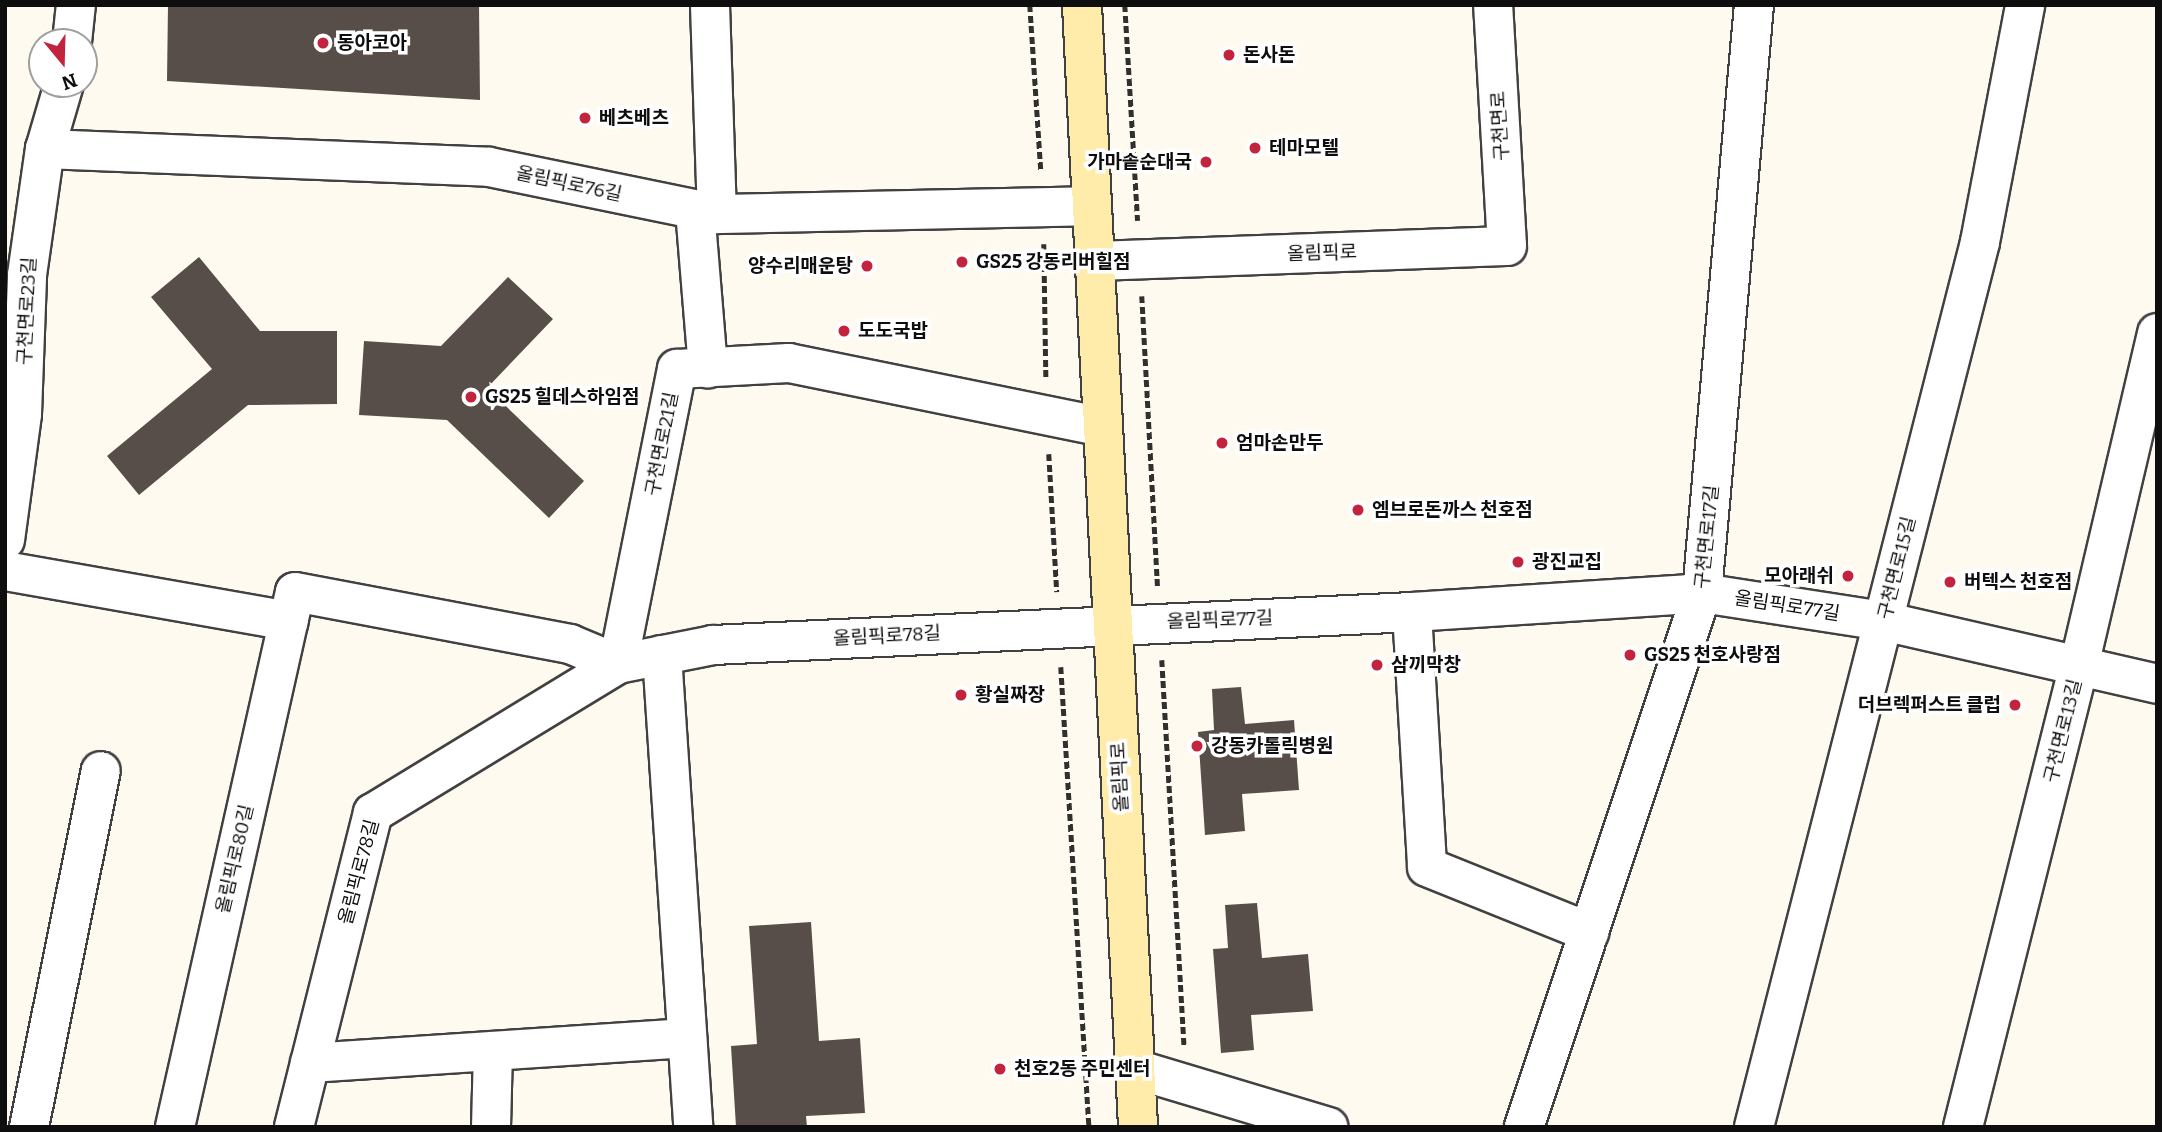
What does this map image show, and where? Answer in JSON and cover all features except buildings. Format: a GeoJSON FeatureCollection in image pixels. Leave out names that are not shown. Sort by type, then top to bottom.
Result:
{"type":"FeatureCollection","features":[{"type":"Feature","properties":{"kind":"main road","name":"올림픽로"},"geometry":{"type":"LineString","coordinates":[[1082,5],[1138,1127]]}},
{"type":"Feature","properties":{"kind":"street"},"geometry":{"type":"LineString","coordinates":[[74,28],[76,5]]}},
{"type":"Feature","properties":{"kind":"street"},"geometry":{"type":"LineString","coordinates":[[710,5],[706,212],[708,368],[789,363],[1103,427]]}},
{"type":"Feature","properties":{"kind":"street","name":"구천면로"},"geometry":{"type":"LineString","coordinates":[[1493,5],[1507,246]]}},
{"type":"Feature","properties":{"kind":"street","name":"구천면로17길"},"geometry":{"type":"LineString","coordinates":[[1524,1127],[1702,593],[1754,5]]}},
{"type":"Feature","properties":{"kind":"street","name":"구천면로15길"},"geometry":{"type":"LineString","coordinates":[[1754,1127],[1980,242],[2025,5]]}},
{"type":"Feature","properties":{"kind":"street","name":"구천면로23길"},"geometry":{"type":"LineString","coordinates":[[5,540],[22,414],[27,275],[45,149],[60,98]]}},
{"type":"Feature","properties":{"kind":"street","name":"올림픽로76길"},"geometry":{"type":"LineString","coordinates":[[45,149],[489,167],[706,212],[1092,206]]}},
{"type":"Feature","properties":{"kind":"street","name":"올림픽로"},"geometry":{"type":"LineString","coordinates":[[1095,261],[1507,246]]}},
{"type":"Feature","properties":{"kind":"street","name":"구천면로13길"},"geometry":{"type":"LineString","coordinates":[[1963,1127],[2080,666],[2157,333]]}},
{"type":"Feature","properties":{"kind":"street","name":"구천면로21길"},"geometry":{"type":"LineString","coordinates":[[618,664],[677,369],[708,368]]}},
{"type":"Feature","properties":{"kind":"street"},"geometry":{"type":"LineString","coordinates":[[5,571],[570,643],[618,664]]}},
{"type":"Feature","properties":{"kind":"street","name":"올림픽로77길"},"geometry":{"type":"LineString","coordinates":[[1113,625],[1412,612],[1702,593],[1883,621],[2157,684]]}},
{"type":"Feature","properties":{"kind":"street","name":"올림픽로80길"},"geometry":{"type":"LineString","coordinates":[[175,1127],[292,606]]}},
{"type":"Feature","properties":{"kind":"street"},"geometry":{"type":"LineString","coordinates":[[1412,612],[1427,867],[1589,932]]}},
{"type":"Feature","properties":{"kind":"street","name":"올림픽로78길"},"geometry":{"type":"LineString","coordinates":[[294,1127],[373,813],[618,664],[713,645],[1113,625]]}},
{"type":"Feature","properties":{"kind":"street"},"geometry":{"type":"LineString","coordinates":[[662,655],[693,1127]]}},
{"type":"Feature","properties":{"kind":"street"},"geometry":{"type":"LineString","coordinates":[[29,1127],[101,771]]}},
{"type":"Feature","properties":{"kind":"street"},"geometry":{"type":"LineString","coordinates":[[310,1063],[687,1038]]}},
{"type":"Feature","properties":{"kind":"street"},"geometry":{"type":"LineString","coordinates":[[491,1127],[493,1051]]}},
{"type":"Feature","properties":{"kind":"street"},"geometry":{"type":"LineString","coordinates":[[1135,1069],[1328,1127]]}},
{"type":"Feature","properties":{"kind":"path"},"geometry":{"type":"LineString","coordinates":[[1030,5],[1043,207],[1046,416],[1089,1127]]}},
{"type":"Feature","properties":{"kind":"path"},"geometry":{"type":"LineString","coordinates":[[1125,5],[1186,1084]]}},
{"type":"Feature","properties":{"kind":"place","name":"동아코아"},"geometry":{"type":"Point","coordinates":[323,43]}},
{"type":"Feature","properties":{"kind":"place","name":"돈사돈"},"geometry":{"type":"Point","coordinates":[1229,55]}},
{"type":"Feature","properties":{"kind":"place","name":"베츠베츠"},"geometry":{"type":"Point","coordinates":[585,118]}},
{"type":"Feature","properties":{"kind":"place","name":"테마모텔"},"geometry":{"type":"Point","coordinates":[1255,148]}},
{"type":"Feature","properties":{"kind":"place","name":"가마솥순대국"},"geometry":{"type":"Point","coordinates":[1206,162]}},
{"type":"Feature","properties":{"kind":"place","name":"GS25 강동리버힐점"},"geometry":{"type":"Point","coordinates":[962,262]}},
{"type":"Feature","properties":{"kind":"place","name":"양수리매운탕"},"geometry":{"type":"Point","coordinates":[867,266]}},
{"type":"Feature","properties":{"kind":"place","name":"도도국밥"},"geometry":{"type":"Point","coordinates":[844,331]}},
{"type":"Feature","properties":{"kind":"place","name":"GS25 힐데스하임점"},"geometry":{"type":"Point","coordinates":[471,397]}},
{"type":"Feature","properties":{"kind":"place","name":"엄마손만두"},"geometry":{"type":"Point","coordinates":[1222,443]}},
{"type":"Feature","properties":{"kind":"place","name":"엠브로돈까스 천호점"},"geometry":{"type":"Point","coordinates":[1358,510]}},
{"type":"Feature","properties":{"kind":"place","name":"광진교집"},"geometry":{"type":"Point","coordinates":[1518,562]}},
{"type":"Feature","properties":{"kind":"place","name":"모아래쉬"},"geometry":{"type":"Point","coordinates":[1848,576]}},
{"type":"Feature","properties":{"kind":"place","name":"버텍스 천호점"},"geometry":{"type":"Point","coordinates":[1950,582]}},
{"type":"Feature","properties":{"kind":"place","name":"GS25 천호사랑점"},"geometry":{"type":"Point","coordinates":[1630,655]}},
{"type":"Feature","properties":{"kind":"place","name":"삼끼막창"},"geometry":{"type":"Point","coordinates":[1377,665]}},
{"type":"Feature","properties":{"kind":"place","name":"황실짜장"},"geometry":{"type":"Point","coordinates":[961,695]}},
{"type":"Feature","properties":{"kind":"place","name":"더브렉퍼스트 클럽"},"geometry":{"type":"Point","coordinates":[2015,705]}},
{"type":"Feature","properties":{"kind":"place","name":"강동카톨릭병원"},"geometry":{"type":"Point","coordinates":[1197,746]}},
{"type":"Feature","properties":{"kind":"place","name":"천호2동 주민센터"},"geometry":{"type":"Point","coordinates":[1000,1069]}}]}
